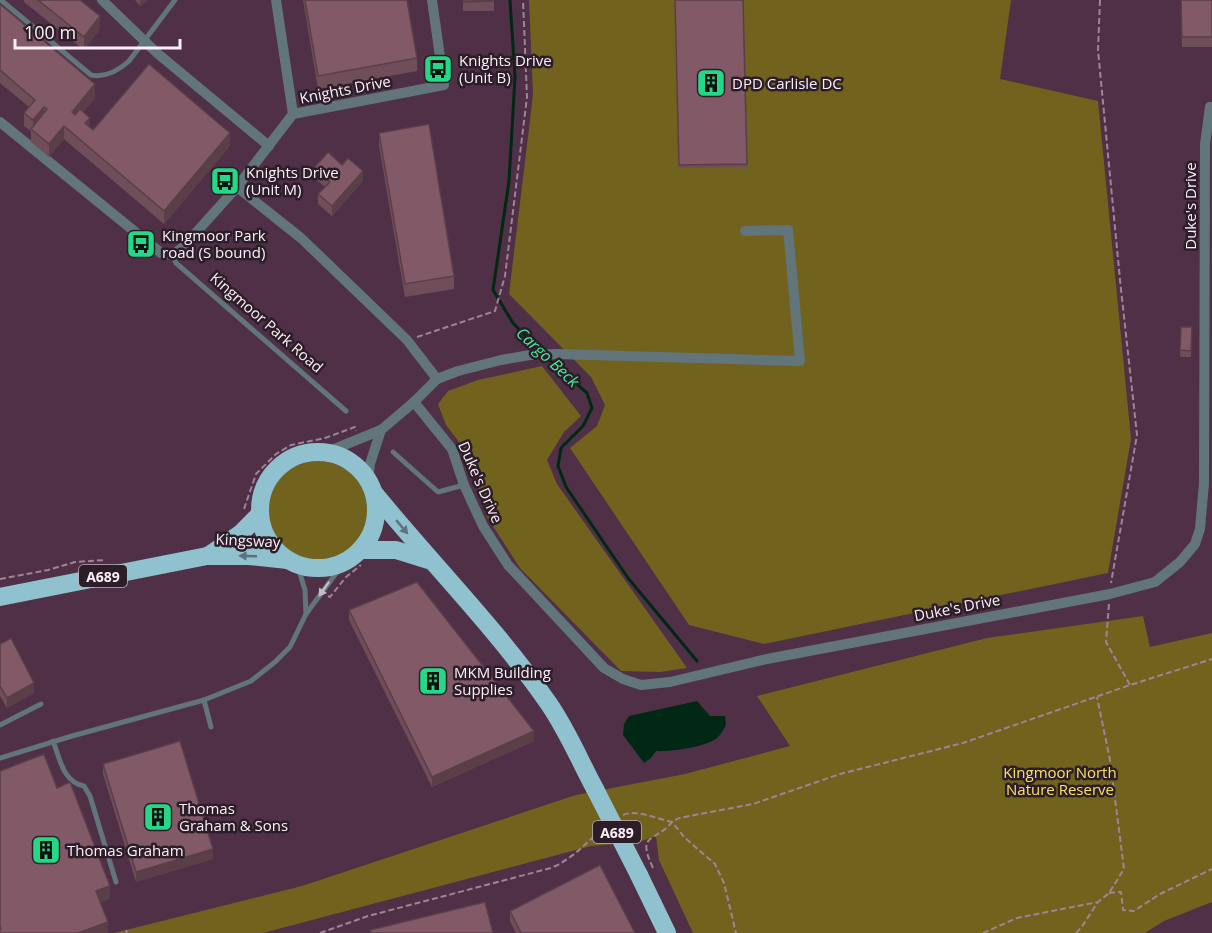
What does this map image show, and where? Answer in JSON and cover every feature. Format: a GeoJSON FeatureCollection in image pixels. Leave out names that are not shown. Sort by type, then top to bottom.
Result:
{"type":"FeatureCollection","features":[{"type":"Feature","properties":{"kind":"highway"},"geometry":{"type":"LineString","coordinates":[[292,562],[277,552],[268,541],[262,528],[261,496],[268,480],[278,467],[293,457],[309,452],[327,452]]}},
{"type":"Feature","properties":{"kind":"highway","name":"A689"},"geometry":{"type":"LineString","coordinates":[[327,452],[343,457],[357,467],[430,561],[467,598],[550,706],[595,789],[647,874],[667,933]]}},
{"type":"Feature","properties":{"kind":"highway"},"geometry":{"type":"LineString","coordinates":[[343,564],[370,538],[375,523],[376,508],[371,487]]}},
{"type":"Feature","properties":{"kind":"highway","name":"Kingsway"},"geometry":{"type":"LineString","coordinates":[[207,556],[232,540],[260,514]]}},
{"type":"Feature","properties":{"kind":"highway","name":"A689"},"geometry":{"type":"LineString","coordinates":[[360,550],[396,550],[430,561]]}},
{"type":"Feature","properties":{"kind":"highway","name":"Kingsway"},"geometry":{"type":"LineString","coordinates":[[0,597],[207,556],[249,556],[292,562]]}},
{"type":"Feature","properties":{"kind":"highway","name":"A689"},"geometry":{"type":"LineString","coordinates":[[292,562],[310,568],[325,568],[343,564]]}},
{"type":"Feature","properties":{"kind":"street"},"geometry":{"type":"LineString","coordinates":[[102,0],[145,41],[269,146]]}},
{"type":"Feature","properties":{"kind":"street"},"geometry":{"type":"LineString","coordinates":[[276,0],[293,114]]}},
{"type":"Feature","properties":{"kind":"street","name":"Knights Drive"},"geometry":{"type":"LineString","coordinates":[[172,255],[183,247],[237,187],[293,114],[444,85],[432,0]]}},
{"type":"Feature","properties":{"kind":"street","name":"Duke's Drive"},"geometry":{"type":"LineString","coordinates":[[414,402],[452,449],[464,485],[483,526],[515,574],[604,668],[623,679],[641,685],[670,682],[766,659],[1110,594],[1155,582],[1180,562],[1195,544],[1208,483],[1205,144],[1210,107],[1212,107]]}},
{"type":"Feature","properties":{"kind":"street","name":"Kingmoor Park Road"},"geometry":{"type":"LineString","coordinates":[[0,122],[162,253],[172,255]]}},
{"type":"Feature","properties":{"kind":"street"},"geometry":{"type":"LineString","coordinates":[[237,187],[301,238],[408,340],[437,379]]}},
{"type":"Feature","properties":{"kind":"street"},"geometry":{"type":"LineString","coordinates":[[327,452],[381,430],[437,379],[490,363],[530,355],[800,361],[788,230],[745,231]]}},
{"type":"Feature","properties":{"kind":"street"},"geometry":{"type":"LineString","coordinates":[[371,487],[370,464],[381,430]]}},
{"type":"Feature","properties":{"kind":"lane"},"geometry":{"type":"LineString","coordinates":[[1,0],[91,75],[100,77],[121,68],[145,41],[175,0]]}},
{"type":"Feature","properties":{"kind":"lane","name":"Kingmoor Park Road"},"geometry":{"type":"LineString","coordinates":[[172,255],[176,263],[346,411]]}},
{"type":"Feature","properties":{"kind":"lane"},"geometry":{"type":"LineString","coordinates":[[393,452],[438,492],[464,485]]}},
{"type":"Feature","properties":{"kind":"lane"},"geometry":{"type":"LineString","coordinates":[[292,562],[305,590],[306,614]]}},
{"type":"Feature","properties":{"kind":"lane"},"geometry":{"type":"LineString","coordinates":[[0,758],[53,741],[204,700],[251,681],[290,647],[306,614],[343,564]]}},
{"type":"Feature","properties":{"kind":"lane"},"geometry":{"type":"LineString","coordinates":[[204,700],[211,727]]}},
{"type":"Feature","properties":{"kind":"lane"},"geometry":{"type":"LineString","coordinates":[[0,725],[40,704]]}},
{"type":"Feature","properties":{"kind":"lane"},"geometry":{"type":"LineString","coordinates":[[53,741],[65,774],[75,785],[84,786],[90,796],[116,882]]}},
{"type":"Feature","properties":{"kind":"path"},"geometry":{"type":"LineString","coordinates":[[408,340],[495,311],[504,276],[527,97],[523,0]]}},
{"type":"Feature","properties":{"kind":"path"},"geometry":{"type":"LineString","coordinates":[[1100,0],[1098,50],[1137,435],[1110,594]]}},
{"type":"Feature","properties":{"kind":"path"},"geometry":{"type":"LineString","coordinates":[[1107,618],[1106,642],[1130,684]]}},
{"type":"Feature","properties":{"kind":"path"},"geometry":{"type":"LineString","coordinates":[[647,874],[647,843],[650,837],[667,829],[679,818],[753,804],[840,774],[963,743],[1130,684],[1212,659]]}},
{"type":"Feature","properties":{"kind":"path"},"geometry":{"type":"LineString","coordinates":[[1076,933],[1098,902],[1109,893],[1124,869],[1110,760],[1097,696]]}},
{"type":"Feature","properties":{"kind":"path"},"geometry":{"type":"LineString","coordinates":[[618,818],[626,813],[633,813],[672,822],[715,864],[724,883],[736,933]]}},
{"type":"Feature","properties":{"kind":"path"},"geometry":{"type":"LineString","coordinates":[[320,933],[368,916],[551,868],[573,856],[603,828]]}},
{"type":"Feature","properties":{"kind":"path"},"geometry":{"type":"LineString","coordinates":[[1109,893],[1121,892],[1123,910],[1134,911],[1160,894],[1212,869]]}},
{"type":"Feature","properties":{"kind":"path"},"geometry":{"type":"LineString","coordinates":[[983,933],[1017,918],[1098,902]]}},
{"type":"Feature","properties":{"kind":"green space"},"geometry":{"type":"Polygon","coordinates":[[[529,0],[1011,0],[1000,79],[1098,101],[1131,439],[1108,573],[764,644],[689,625],[570,448],[597,426],[605,405],[591,377],[509,294],[533,95],[529,0]]]}},
{"type":"Feature","properties":{"kind":"green space"},"geometry":{"type":"Polygon","coordinates":[[[542,366],[581,416],[564,432],[547,460],[557,484],[687,668],[660,672],[621,671],[520,568],[487,517],[468,454],[446,425],[438,404],[448,391],[478,380],[542,366]]]}},
{"type":"Feature","properties":{"kind":"green space"},"geometry":{"type":"Polygon","coordinates":[[[318,461],[337,465],[353,476],[364,492],[368,511],[364,530],[353,546],[337,557],[318,561],[299,557],[283,546],[272,530],[268,511],[272,492],[283,476],[299,465],[318,461]]]}},
{"type":"Feature","properties":{"kind":"green space","name":"Kingmoor North Nature Reserve"},"geometry":{"type":"Polygon","coordinates":[[[1143,616],[1150,647],[1212,633],[1212,902],[1164,921],[1145,933],[693,933],[659,860],[656,836],[639,842],[591,846],[263,933],[114,933],[302,886],[576,795],[685,774],[790,746],[757,696],[987,638],[1143,616]]]}},
{"type":"Feature","properties":{"kind":"shaded area"},"geometry":{"type":"Polygon","coordinates":[[[697,701],[710,716],[725,716],[726,725],[719,736],[713,741],[698,746],[656,751],[644,763],[623,735],[624,724],[629,716],[697,701]]]}},
{"type":"Feature","properties":{"kind":"building"},"geometry":{"type":"Polygon","coordinates":[[[38,0],[80,0],[100,16],[84,37],[38,0]]]}},
{"type":"Feature","properties":{"kind":"building"},"geometry":{"type":"Polygon","coordinates":[[[305,0],[407,0],[417,58],[318,76],[305,0]]]}},
{"type":"Feature","properties":{"kind":"building"},"geometry":{"type":"Polygon","coordinates":[[[463,0],[494,0],[494,1],[463,2],[463,0]]]}},
{"type":"Feature","properties":{"kind":"building","name":"DPD Carlisle DC"},"geometry":{"type":"Polygon","coordinates":[[[675,0],[743,0],[747,164],[679,165],[675,0]]]}},
{"type":"Feature","properties":{"kind":"building"},"geometry":{"type":"Polygon","coordinates":[[[1181,0],[1212,0],[1212,37],[1182,37],[1181,0]]]}},
{"type":"Feature","properties":{"kind":"building"},"geometry":{"type":"Polygon","coordinates":[[[0,4],[95,84],[72,112],[75,115],[80,109],[90,118],[85,123],[93,130],[149,64],[230,133],[164,211],[64,126],[49,144],[31,129],[47,109],[44,107],[33,120],[24,113],[35,100],[0,70],[0,4]]]}},
{"type":"Feature","properties":{"kind":"building"},"geometry":{"type":"Polygon","coordinates":[[[429,124],[454,276],[405,284],[379,133],[429,124]]]}},
{"type":"Feature","properties":{"kind":"building"},"geometry":{"type":"Polygon","coordinates":[[[328,152],[342,165],[348,158],[363,171],[332,206],[318,194],[330,182],[314,168],[328,152]]]}},
{"type":"Feature","properties":{"kind":"building"},"geometry":{"type":"Polygon","coordinates":[[[1181,327],[1192,327],[1191,351],[1180,350],[1181,327]]]}},
{"type":"Feature","properties":{"kind":"building","name":"MKM Building Supplies"},"geometry":{"type":"Polygon","coordinates":[[[417,582],[534,731],[432,777],[349,610],[417,582]]]}},
{"type":"Feature","properties":{"kind":"building"},"geometry":{"type":"Polygon","coordinates":[[[11,638],[34,683],[7,698],[0,686],[0,644],[11,638]]]}},
{"type":"Feature","properties":{"kind":"building","name":"Thomas Graham & Sons"},"geometry":{"type":"Polygon","coordinates":[[[180,741],[213,849],[136,872],[103,764],[180,741]]]}},
{"type":"Feature","properties":{"kind":"building","name":"Thomas Graham"},"geometry":{"type":"Polygon","coordinates":[[[44,754],[57,788],[70,782],[110,886],[96,891],[108,922],[78,933],[0,933],[0,771],[44,754]]]}},
{"type":"Feature","properties":{"kind":"building"},"geometry":{"type":"Polygon","coordinates":[[[600,865],[635,933],[521,933],[510,911],[600,865]]]}},
{"type":"Feature","properties":{"kind":"building"},"geometry":{"type":"Polygon","coordinates":[[[485,902],[493,933],[371,933],[370,930],[485,902]]]}},
{"type":"Feature","properties":{"kind":"waterway","name":"Cargo Beck"},"geometry":{"type":"LineString","coordinates":[[510,0],[515,77],[509,181],[493,290],[513,323],[540,351]]}},
{"type":"Feature","properties":{"kind":"waterway","name":"Cargo Beck"},"geometry":{"type":"LineString","coordinates":[[547,358],[587,393],[592,408],[583,426],[561,448],[558,466],[566,487],[628,578],[697,661]]}},
{"type":"Feature","properties":{"kind":"place","name":"Knights Drive (Unit B)"},"geometry":{"type":"Point","coordinates":[438,69]}},
{"type":"Feature","properties":{"kind":"place","name":"DPD Carlisle DC"},"geometry":{"type":"Point","coordinates":[711,83]}},
{"type":"Feature","properties":{"kind":"place","name":"Knights Drive (Unit M)"},"geometry":{"type":"Point","coordinates":[225,181]}},
{"type":"Feature","properties":{"kind":"place","name":"Kingmoor Park road (S bound)"},"geometry":{"type":"Point","coordinates":[141,244]}},
{"type":"Feature","properties":{"kind":"place","name":"MKM Building Supplies"},"geometry":{"type":"Point","coordinates":[433,681]}},
{"type":"Feature","properties":{"kind":"place","name":"Thomas Graham & Sons"},"geometry":{"type":"Point","coordinates":[158,817]}},
{"type":"Feature","properties":{"kind":"place","name":"Thomas Graham"},"geometry":{"type":"Point","coordinates":[46,850]}}]}
